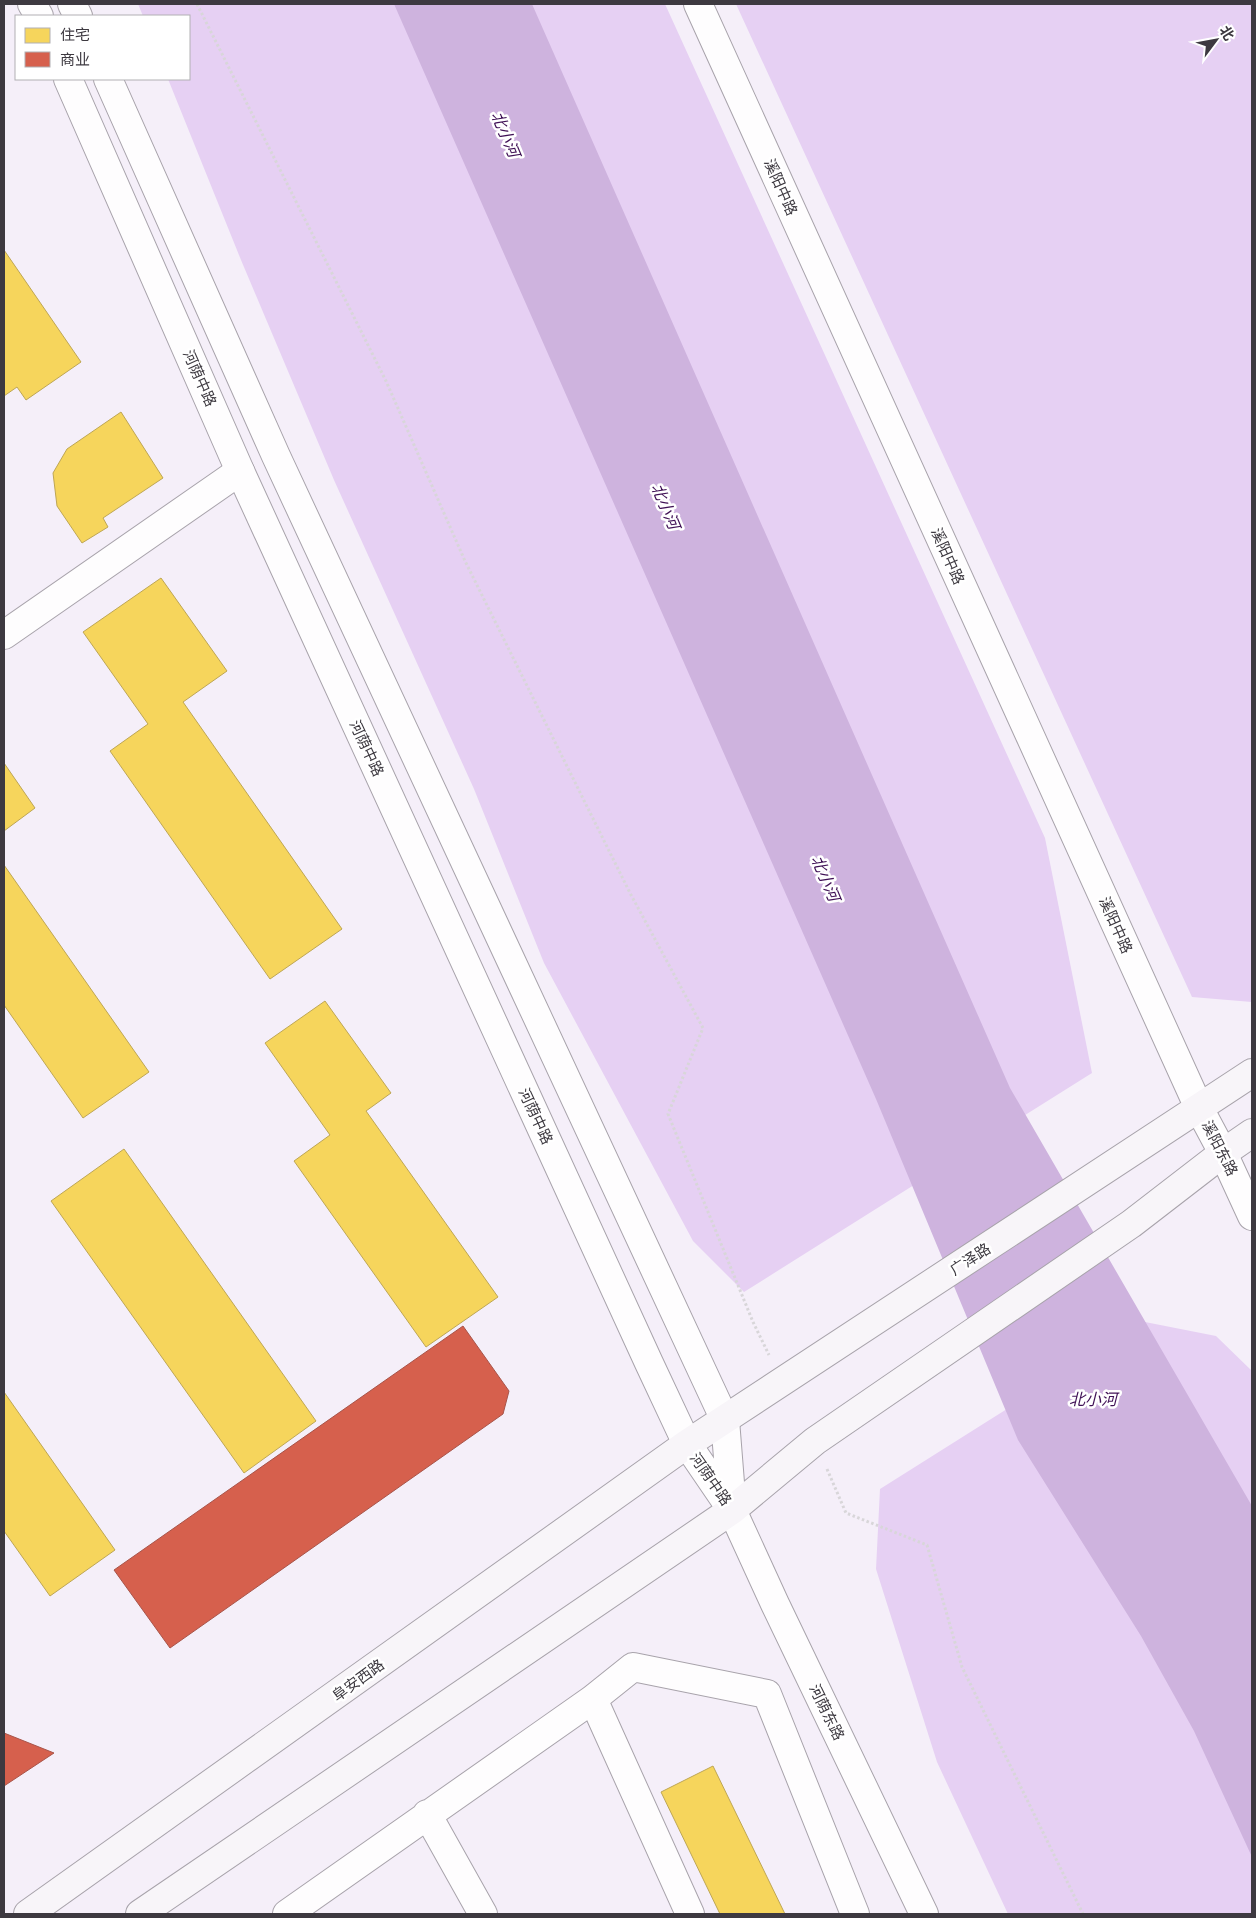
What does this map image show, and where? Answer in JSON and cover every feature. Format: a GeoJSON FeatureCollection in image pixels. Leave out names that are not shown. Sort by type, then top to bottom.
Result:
{"type":"FeatureCollection","features":[{"type":"Feature","properties":{"kind":"main road","name":"广泽路"},"geometry":{"type":"LineString","coordinates":[[687,1444],[1252,1073]]}},
{"type":"Feature","properties":{"kind":"main road"},"geometry":{"type":"LineString","coordinates":[[140,1914],[732,1510],[815,1441],[1131,1224],[1223,1152],[1252,1133]]}},
{"type":"Feature","properties":{"kind":"main road","name":"阜安西路"},"geometry":{"type":"LineString","coordinates":[[28,1914],[687,1444]]}},
{"type":"Feature","properties":{"kind":"street"},"geometry":{"type":"LineString","coordinates":[[32,4],[38,15]]}},
{"type":"Feature","properties":{"kind":"street","name":"溪阳中路"},"geometry":{"type":"LineString","coordinates":[[698,4],[1199,1108]]}},
{"type":"Feature","properties":{"kind":"street","name":"河荫中路"},"geometry":{"type":"LineString","coordinates":[[68,80],[240,471],[687,1444],[732,1510]]}},
{"type":"Feature","properties":{"kind":"street","name":"河荫中路"},"geometry":{"type":"LineString","coordinates":[[108,80],[280,466],[725,1420],[732,1510]]}},
{"type":"Feature","properties":{"kind":"street"},"geometry":{"type":"LineString","coordinates":[[4,635],[240,471]]}},
{"type":"Feature","properties":{"kind":"street","name":"溪阳东路"},"geometry":{"type":"LineString","coordinates":[[1199,1108],[1223,1152],[1252,1216]]}},
{"type":"Feature","properties":{"kind":"street","name":"河荫东路"},"geometry":{"type":"LineString","coordinates":[[732,1510],[775,1604],[924,1914]]}},
{"type":"Feature","properties":{"kind":"street"},"geometry":{"type":"LineString","coordinates":[[287,1914],[593,1699],[634,1667],[767,1694],[856,1914]]}},
{"type":"Feature","properties":{"kind":"street"},"geometry":{"type":"LineString","coordinates":[[593,1699],[690,1914]]}},
{"type":"Feature","properties":{"kind":"street"},"geometry":{"type":"LineString","coordinates":[[427,1814],[484,1914]]}},
{"type":"Feature","properties":{"kind":"path"},"geometry":{"type":"LineString","coordinates":[[198,4],[386,381],[482,595],[630,893],[703,1028],[668,1114],[754,1322],[782,1382]]}},
{"type":"Feature","properties":{"kind":"path"},"geometry":{"type":"LineString","coordinates":[[815,1441],[846,1513],[927,1545],[962,1667],[1083,1914]]}},
{"type":"Feature","properties":{"kind":"shaded area"},"geometry":{"type":"Polygon","coordinates":[[[138,4],[665,4],[1045,838],[1092,1073],[744,1292],[693,1241],[544,963],[474,789],[334,480],[241,260],[168,80],[190,80],[190,15],[143,15],[138,4]]]}},
{"type":"Feature","properties":{"kind":"shaded area"},"geometry":{"type":"Polygon","coordinates":[[[736,4],[1252,4],[1252,1002],[1192,997],[736,4]]]}},
{"type":"Feature","properties":{"kind":"shaded area"},"geometry":{"type":"Polygon","coordinates":[[[1145,1322],[1216,1336],[1252,1371],[1252,1914],[1008,1914],[937,1762],[876,1569],[880,1489],[1145,1322]]]}},
{"type":"Feature","properties":{"kind":"water","name":"北小河"},"geometry":{"type":"Polygon","coordinates":[[[394,4],[532,4],[1010,1088],[1252,1506],[1252,1857],[1194,1731],[1141,1636],[1018,1440],[876,1099],[394,4]]]}},
{"type":"Feature","properties":{"kind":"building: 住宅"},"geometry":{"type":"Polygon","coordinates":[[[4,250],[81,362],[26,400],[17,387],[4,396],[4,250]]]}},
{"type":"Feature","properties":{"kind":"building: 住宅"},"geometry":{"type":"Polygon","coordinates":[[[121,412],[163,478],[103,518],[108,527],[82,543],[57,506],[53,473],[67,449],[121,412]]]}},
{"type":"Feature","properties":{"kind":"building: 住宅"},"geometry":{"type":"Polygon","coordinates":[[[161,578],[227,671],[183,702],[342,929],[270,979],[110,751],[148,724],[83,632],[161,578]]]}},
{"type":"Feature","properties":{"kind":"building: 住宅"},"geometry":{"type":"Polygon","coordinates":[[[4,763],[35,808],[4,831],[4,763]]]}},
{"type":"Feature","properties":{"kind":"building: 住宅"},"geometry":{"type":"Polygon","coordinates":[[[4,865],[149,1072],[83,1118],[4,1005],[4,865]]]}},
{"type":"Feature","properties":{"kind":"building: 住宅"},"geometry":{"type":"Polygon","coordinates":[[[325,1001],[391,1093],[366,1111],[498,1297],[426,1347],[294,1161],[330,1135],[265,1043],[325,1001]]]}},
{"type":"Feature","properties":{"kind":"building: 住宅"},"geometry":{"type":"Polygon","coordinates":[[[124,1149],[316,1421],[244,1473],[51,1201],[124,1149]]]}},
{"type":"Feature","properties":{"kind":"building: 住宅"},"geometry":{"type":"Polygon","coordinates":[[[4,1392],[115,1550],[50,1596],[4,1531],[4,1392]]]}},
{"type":"Feature","properties":{"kind":"building: 住宅"},"geometry":{"type":"Polygon","coordinates":[[[713,1766],[785,1914],[720,1914],[661,1792],[713,1766]]]}},
{"type":"Feature","properties":{"kind":"building: 商业"},"geometry":{"type":"Polygon","coordinates":[[[463,1326],[509,1391],[503,1414],[170,1648],[114,1570],[463,1326]]]}},
{"type":"Feature","properties":{"kind":"building: 商业"},"geometry":{"type":"Polygon","coordinates":[[[4,1733],[54,1753],[4,1786],[4,1733]]]}}]}
